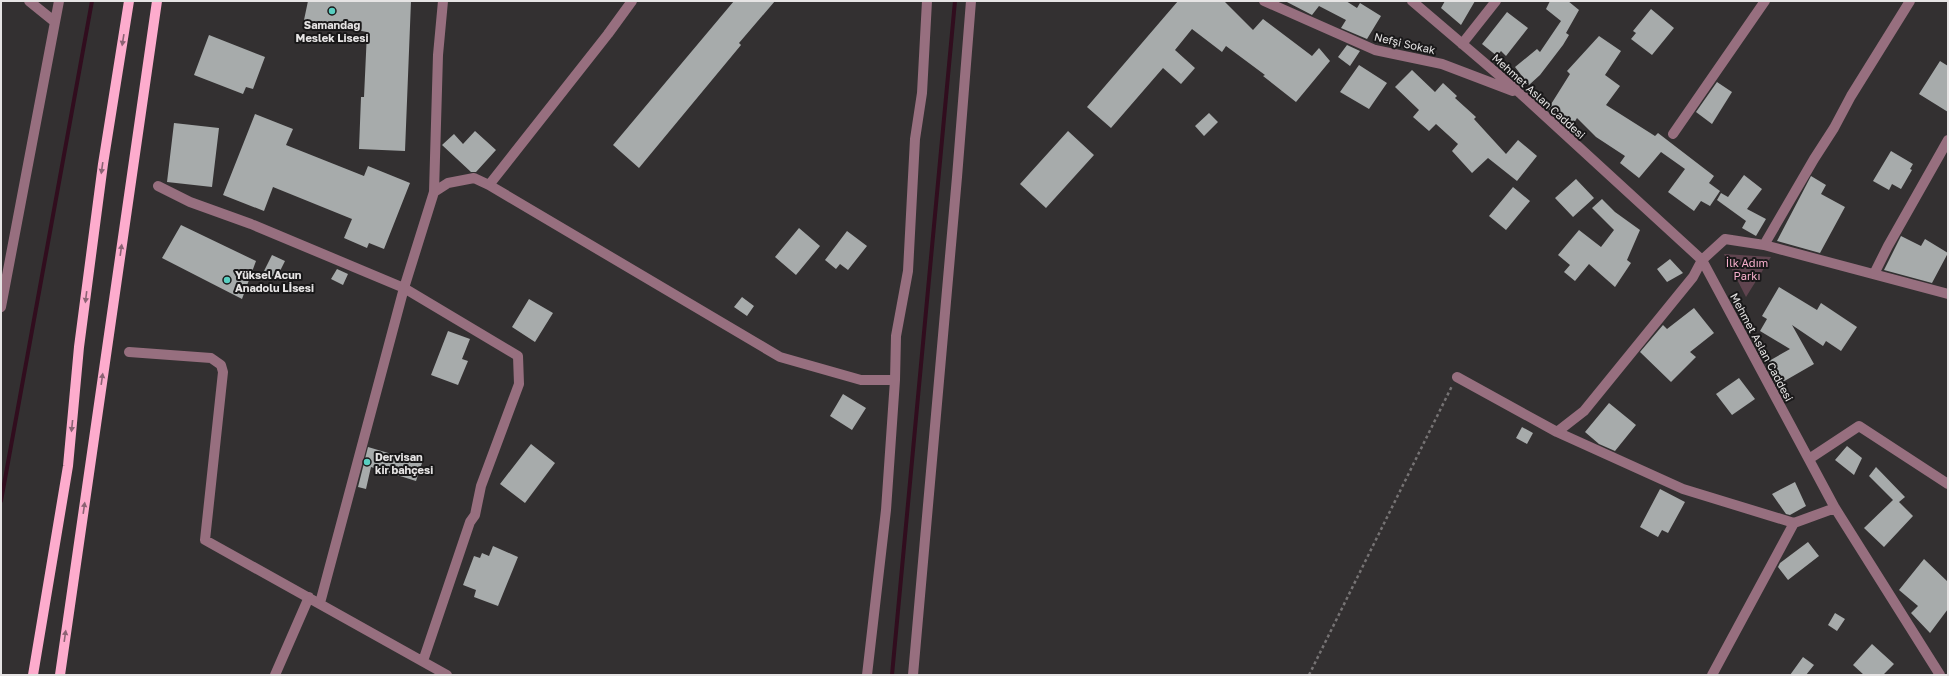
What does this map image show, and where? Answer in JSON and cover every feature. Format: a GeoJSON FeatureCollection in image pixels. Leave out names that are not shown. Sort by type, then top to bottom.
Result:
{"type":"FeatureCollection","features":[{"type":"Feature","properties":{"kind":"main road"},"geometry":{"type":"LineString","coordinates":[[33,675],[68,466],[79,347],[102,171],[129,1]]}},
{"type":"Feature","properties":{"kind":"main road"},"geometry":{"type":"LineString","coordinates":[[60,675],[157,1]]}},
{"type":"Feature","properties":{"kind":"street"},"geometry":{"type":"LineString","coordinates":[[29,1],[55,22]]}},
{"type":"Feature","properties":{"kind":"street"},"geometry":{"type":"LineString","coordinates":[[1,307],[59,1]]}},
{"type":"Feature","properties":{"kind":"street"},"geometry":{"type":"LineString","coordinates":[[320,603],[404,288],[434,192],[438,55],[443,1]]}},
{"type":"Feature","properties":{"kind":"street"},"geometry":{"type":"LineString","coordinates":[[489,185],[608,34],[632,1]]}},
{"type":"Feature","properties":{"kind":"street"},"geometry":{"type":"LineString","coordinates":[[867,675],[886,510],[895,380],[896,336],[908,272],[915,139],[922,93],[927,1]]}},
{"type":"Feature","properties":{"kind":"street"},"geometry":{"type":"LineString","coordinates":[[913,675],[971,1]]}},
{"type":"Feature","properties":{"kind":"street","name":"Nefşi Sokak"},"geometry":{"type":"LineString","coordinates":[[1264,1],[1375,50],[1442,64],[1520,94]]}},
{"type":"Feature","properties":{"kind":"street","name":"Mehmet Aslan Caddesi"},"geometry":{"type":"LineString","coordinates":[[1412,1],[1520,94],[1702,260],[1835,508],[1940,675]]}},
{"type":"Feature","properties":{"kind":"street"},"geometry":{"type":"LineString","coordinates":[[1462,44],[1496,1]]}},
{"type":"Feature","properties":{"kind":"street"},"geometry":{"type":"LineString","coordinates":[[1672,134],[1765,1]]}},
{"type":"Feature","properties":{"kind":"street"},"geometry":{"type":"LineString","coordinates":[[1764,246],[1814,159],[1834,128],[1851,96],[1910,1]]}},
{"type":"Feature","properties":{"kind":"street"},"geometry":{"type":"LineString","coordinates":[[1874,274],[1888,246],[1948,140]]}},
{"type":"Feature","properties":{"kind":"street"},"geometry":{"type":"LineString","coordinates":[[434,192],[448,183],[474,178],[489,185],[780,357],[861,380],[895,380]]}},
{"type":"Feature","properties":{"kind":"street"},"geometry":{"type":"LineString","coordinates":[[158,186],[190,202],[251,224],[404,288],[518,356],[519,384],[481,486],[475,515],[470,522],[423,662]]}},
{"type":"Feature","properties":{"kind":"street"},"geometry":{"type":"LineString","coordinates":[[1557,432],[1584,411],[1693,278],[1702,260],[1725,239],[1764,246],[1948,294]]}},
{"type":"Feature","properties":{"kind":"street"},"geometry":{"type":"LineString","coordinates":[[129,352],[211,358],[221,365],[224,372],[205,540],[310,597],[447,675]]}},
{"type":"Feature","properties":{"kind":"street"},"geometry":{"type":"LineString","coordinates":[[1456,377],[1557,432],[1683,488],[1794,523],[1835,508]]}},
{"type":"Feature","properties":{"kind":"street"},"geometry":{"type":"LineString","coordinates":[[1809,459],[1859,426],[1948,484]]}},
{"type":"Feature","properties":{"kind":"street"},"geometry":{"type":"LineString","coordinates":[[1712,675],[1794,523]]}},
{"type":"Feature","properties":{"kind":"street"},"geometry":{"type":"LineString","coordinates":[[275,675],[310,597]]}},
{"type":"Feature","properties":{"kind":"path"},"geometry":{"type":"LineString","coordinates":[[1309,675],[1456,377]]}},
{"type":"Feature","properties":{"kind":"green space","name":"İlk Adım Parkı"},"geometry":{"type":"Polygon","coordinates":[[[1724,254],[1771,257],[1746,297],[1724,254]]]}},
{"type":"Feature","properties":{"kind":"building"},"geometry":{"type":"Polygon","coordinates":[[[308,1],[411,1],[405,151],[359,149],[361,97],[364,97],[367,32],[304,20],[308,1]]]}},
{"type":"Feature","properties":{"kind":"building"},"geometry":{"type":"Polygon","coordinates":[[[734,1],[775,1],[739,43],[741,45],[639,168],[613,145],[734,1]]]}},
{"type":"Feature","properties":{"kind":"building"},"geometry":{"type":"Polygon","coordinates":[[[1178,1],[1224,1],[1253,30],[1263,19],[1312,56],[1319,48],[1330,61],[1296,102],[1263,76],[1265,75],[1226,46],[1222,52],[1192,29],[1175,50],[1195,68],[1181,84],[1163,68],[1111,128],[1087,107],[1178,1]]]}},
{"type":"Feature","properties":{"kind":"building"},"geometry":{"type":"Polygon","coordinates":[[[1285,1],[1346,1],[1357,8],[1360,3],[1381,16],[1367,39],[1341,28],[1346,20],[1319,6],[1312,15],[1285,1]]]}},
{"type":"Feature","properties":{"kind":"building"},"geometry":{"type":"Polygon","coordinates":[[[1445,1],[1475,1],[1461,25],[1441,8],[1445,1]]]}},
{"type":"Feature","properties":{"kind":"building"},"geometry":{"type":"Polygon","coordinates":[[[1550,1],[1568,1],[1579,10],[1566,33],[1569,35],[1563,45],[1540,75],[1529,85],[1515,67],[1537,49],[1540,52],[1561,21],[1546,9],[1550,1]]]}},
{"type":"Feature","properties":{"kind":"building"},"geometry":{"type":"Polygon","coordinates":[[[1651,9],[1674,28],[1652,55],[1631,39],[1636,33],[1633,31],[1651,9]]]}},
{"type":"Feature","properties":{"kind":"building"},"geometry":{"type":"Polygon","coordinates":[[[1507,12],[1528,28],[1506,56],[1501,51],[1497,56],[1482,44],[1507,12]]]}},
{"type":"Feature","properties":{"kind":"building"},"geometry":{"type":"Polygon","coordinates":[[[209,35],[265,57],[253,89],[246,87],[243,94],[194,75],[209,35]]]}},
{"type":"Feature","properties":{"kind":"building"},"geometry":{"type":"Polygon","coordinates":[[[1599,36],[1621,51],[1605,75],[1620,86],[1606,105],[1655,136],[1658,133],[1714,176],[1709,183],[1720,191],[1710,206],[1701,201],[1694,211],[1668,192],[1685,169],[1661,152],[1639,178],[1620,163],[1625,156],[1596,137],[1577,118],[1574,123],[1548,109],[1570,74],[1567,71],[1599,36]]]}},
{"type":"Feature","properties":{"kind":"building"},"geometry":{"type":"Polygon","coordinates":[[[1347,45],[1360,51],[1350,66],[1338,57],[1347,45]]]}},
{"type":"Feature","properties":{"kind":"building"},"geometry":{"type":"Polygon","coordinates":[[[1940,61],[1948,66],[1948,112],[1919,94],[1940,61]]]}},
{"type":"Feature","properties":{"kind":"building"},"geometry":{"type":"Polygon","coordinates":[[[1359,65],[1387,83],[1369,109],[1340,92],[1359,65]]]}},
{"type":"Feature","properties":{"kind":"building"},"geometry":{"type":"Polygon","coordinates":[[[1412,70],[1435,92],[1443,83],[1457,96],[1455,98],[1476,117],[1474,119],[1506,154],[1518,140],[1537,156],[1517,181],[1488,158],[1472,173],[1452,151],[1458,144],[1436,124],[1429,131],[1413,117],[1419,110],[1395,87],[1412,70]]]}},
{"type":"Feature","properties":{"kind":"building"},"geometry":{"type":"Polygon","coordinates":[[[1717,82],[1732,92],[1712,124],[1696,112],[1717,82]]]}},
{"type":"Feature","properties":{"kind":"building"},"geometry":{"type":"Polygon","coordinates":[[[1209,113],[1218,122],[1204,136],[1195,126],[1209,113]]]}},
{"type":"Feature","properties":{"kind":"building"},"geometry":{"type":"Polygon","coordinates":[[[255,114],[293,129],[286,145],[364,176],[368,166],[410,183],[384,249],[369,243],[367,248],[344,238],[352,219],[273,187],[264,211],[223,195],[255,114]]]}},
{"type":"Feature","properties":{"kind":"building"},"geometry":{"type":"Polygon","coordinates":[[[174,123],[219,128],[212,187],[167,182],[174,123]]]}},
{"type":"Feature","properties":{"kind":"building"},"geometry":{"type":"Polygon","coordinates":[[[475,131],[496,150],[476,172],[471,172],[442,145],[454,134],[463,144],[475,131]]]}},
{"type":"Feature","properties":{"kind":"building"},"geometry":{"type":"Polygon","coordinates":[[[1068,131],[1094,155],[1046,208],[1020,184],[1068,131]]]}},
{"type":"Feature","properties":{"kind":"building"},"geometry":{"type":"Polygon","coordinates":[[[1891,151],[1913,164],[1910,169],[1912,170],[1901,189],[1892,184],[1889,190],[1873,181],[1891,151]]]}},
{"type":"Feature","properties":{"kind":"building"},"geometry":{"type":"Polygon","coordinates":[[[1744,175],[1762,189],[1747,209],[1766,219],[1756,236],[1742,228],[1746,221],[1717,200],[1721,193],[1728,197],[1744,175]]]}},
{"type":"Feature","properties":{"kind":"building"},"geometry":{"type":"Polygon","coordinates":[[[1811,176],[1826,185],[1821,194],[1845,207],[1820,253],[1777,241],[1811,176]]]}},
{"type":"Feature","properties":{"kind":"building"},"geometry":{"type":"Polygon","coordinates":[[[1576,179],[1594,198],[1573,217],[1555,198],[1576,179]]]}},
{"type":"Feature","properties":{"kind":"building"},"geometry":{"type":"Polygon","coordinates":[[[1513,187],[1530,201],[1506,230],[1489,216],[1513,187]]]}},
{"type":"Feature","properties":{"kind":"building"},"geometry":{"type":"Polygon","coordinates":[[[1602,199],[1615,212],[1640,230],[1627,260],[1631,263],[1615,287],[1589,264],[1575,281],[1564,272],[1570,265],[1558,255],[1579,230],[1601,247],[1614,230],[1592,208],[1602,199]]]}},
{"type":"Feature","properties":{"kind":"building","name":"Yüksel Acun Anadolu Lİsesi"},"geometry":{"type":"Polygon","coordinates":[[[181,225],[256,261],[242,299],[162,258],[181,225]]]}},
{"type":"Feature","properties":{"kind":"building"},"geometry":{"type":"Polygon","coordinates":[[[799,228],[820,246],[796,275],[775,257],[799,228]]]}},
{"type":"Feature","properties":{"kind":"building"},"geometry":{"type":"Polygon","coordinates":[[[847,231],[867,246],[848,270],[840,264],[836,269],[825,260],[847,231]]]}},
{"type":"Feature","properties":{"kind":"building"},"geometry":{"type":"Polygon","coordinates":[[[1901,236],[1921,246],[1925,239],[1948,253],[1932,283],[1884,270],[1901,236]]]}},
{"type":"Feature","properties":{"kind":"building"},"geometry":{"type":"Polygon","coordinates":[[[272,255],[285,261],[275,281],[262,275],[272,255]]]}},
{"type":"Feature","properties":{"kind":"building"},"geometry":{"type":"Polygon","coordinates":[[[1670,259],[1683,273],[1667,282],[1657,269],[1670,259]]]}},
{"type":"Feature","properties":{"kind":"building"},"geometry":{"type":"Polygon","coordinates":[[[337,269],[348,274],[343,285],[331,279],[337,269]]]}},
{"type":"Feature","properties":{"kind":"building"},"geometry":{"type":"Polygon","coordinates":[[[1779,287],[1817,310],[1821,303],[1857,327],[1841,351],[1826,341],[1823,346],[1792,325],[1814,364],[1781,383],[1769,361],[1790,349],[1760,331],[1767,319],[1762,316],[1779,287]]]}},
{"type":"Feature","properties":{"kind":"building"},"geometry":{"type":"Polygon","coordinates":[[[742,297],[754,306],[747,316],[734,307],[742,297]]]}},
{"type":"Feature","properties":{"kind":"building"},"geometry":{"type":"Polygon","coordinates":[[[529,299],[553,313],[535,342],[512,327],[529,299]]]}},
{"type":"Feature","properties":{"kind":"building"},"geometry":{"type":"Polygon","coordinates":[[[1694,308],[1714,333],[1690,352],[1696,357],[1671,382],[1640,352],[1663,325],[1667,329],[1694,308]]]}},
{"type":"Feature","properties":{"kind":"building"},"geometry":{"type":"Polygon","coordinates":[[[448,331],[470,339],[462,359],[468,361],[458,385],[431,375],[448,331]]]}},
{"type":"Feature","properties":{"kind":"building"},"geometry":{"type":"Polygon","coordinates":[[[1739,378],[1755,399],[1732,415],[1716,394],[1739,378]]]}},
{"type":"Feature","properties":{"kind":"building"},"geometry":{"type":"Polygon","coordinates":[[[843,394],[866,408],[852,430],[830,416],[843,394]]]}},
{"type":"Feature","properties":{"kind":"building"},"geometry":{"type":"Polygon","coordinates":[[[1609,403],[1636,425],[1615,451],[1599,444],[1585,432],[1609,403]]]}},
{"type":"Feature","properties":{"kind":"building"},"geometry":{"type":"Polygon","coordinates":[[[1522,427],[1533,433],[1527,444],[1516,438],[1522,427]]]}},
{"type":"Feature","properties":{"kind":"building"},"geometry":{"type":"Polygon","coordinates":[[[531,444],[555,463],[525,503],[500,484],[531,444]]]}},
{"type":"Feature","properties":{"kind":"building"},"geometry":{"type":"Polygon","coordinates":[[[1847,446],[1862,458],[1854,475],[1835,460],[1847,446]]]}},
{"type":"Feature","properties":{"kind":"building"},"geometry":{"type":"Polygon","coordinates":[[[368,447],[422,463],[416,481],[371,467],[366,489],[358,487],[368,447]]]}},
{"type":"Feature","properties":{"kind":"building"},"geometry":{"type":"Polygon","coordinates":[[[1876,467],[1905,497],[1899,502],[1913,516],[1884,547],[1864,528],[1893,500],[1869,476],[1876,467]]]}},
{"type":"Feature","properties":{"kind":"building"},"geometry":{"type":"Polygon","coordinates":[[[1795,482],[1806,506],[1790,515],[1786,514],[1772,494],[1795,482]]]}},
{"type":"Feature","properties":{"kind":"building"},"geometry":{"type":"Polygon","coordinates":[[[1660,489],[1685,502],[1668,533],[1662,530],[1658,537],[1640,527],[1660,489]]]}},
{"type":"Feature","properties":{"kind":"building"},"geometry":{"type":"Polygon","coordinates":[[[1808,542],[1819,556],[1788,580],[1778,567],[1780,563],[1808,542]]]}},
{"type":"Feature","properties":{"kind":"building"},"geometry":{"type":"Polygon","coordinates":[[[493,546],[518,557],[498,606],[474,597],[476,590],[463,585],[474,556],[480,558],[482,553],[489,556],[493,546]]]}},
{"type":"Feature","properties":{"kind":"building"},"geometry":{"type":"Polygon","coordinates":[[[1924,559],[1948,582],[1948,609],[1930,633],[1911,613],[1918,606],[1899,590],[1924,559]]]}},
{"type":"Feature","properties":{"kind":"building"},"geometry":{"type":"Polygon","coordinates":[[[1835,613],[1845,619],[1837,631],[1828,625],[1835,613]]]}},
{"type":"Feature","properties":{"kind":"building"},"geometry":{"type":"Polygon","coordinates":[[[1872,644],[1894,664],[1883,675],[1864,675],[1853,665],[1872,644]]]}},
{"type":"Feature","properties":{"kind":"building"},"geometry":{"type":"Polygon","coordinates":[[[1803,657],[1814,665],[1806,675],[1790,675],[1803,657]]]}},
{"type":"Feature","properties":{"kind":"waterway"},"geometry":{"type":"LineString","coordinates":[[1,501],[92,1]]}},
{"type":"Feature","properties":{"kind":"waterway"},"geometry":{"type":"LineString","coordinates":[[892,675],[955,1]]}},
{"type":"Feature","properties":{"kind":"place","name":"Samandağ Meslek Lisesi"},"geometry":{"type":"Point","coordinates":[332,11]}},
{"type":"Feature","properties":{"kind":"place","name":"Yüksel Acun Anadolu Lİsesi"},"geometry":{"type":"Point","coordinates":[227,280]}},
{"type":"Feature","properties":{"kind":"place","name":"Dervisan kir bahçesi"},"geometry":{"type":"Point","coordinates":[367,462]}}]}
